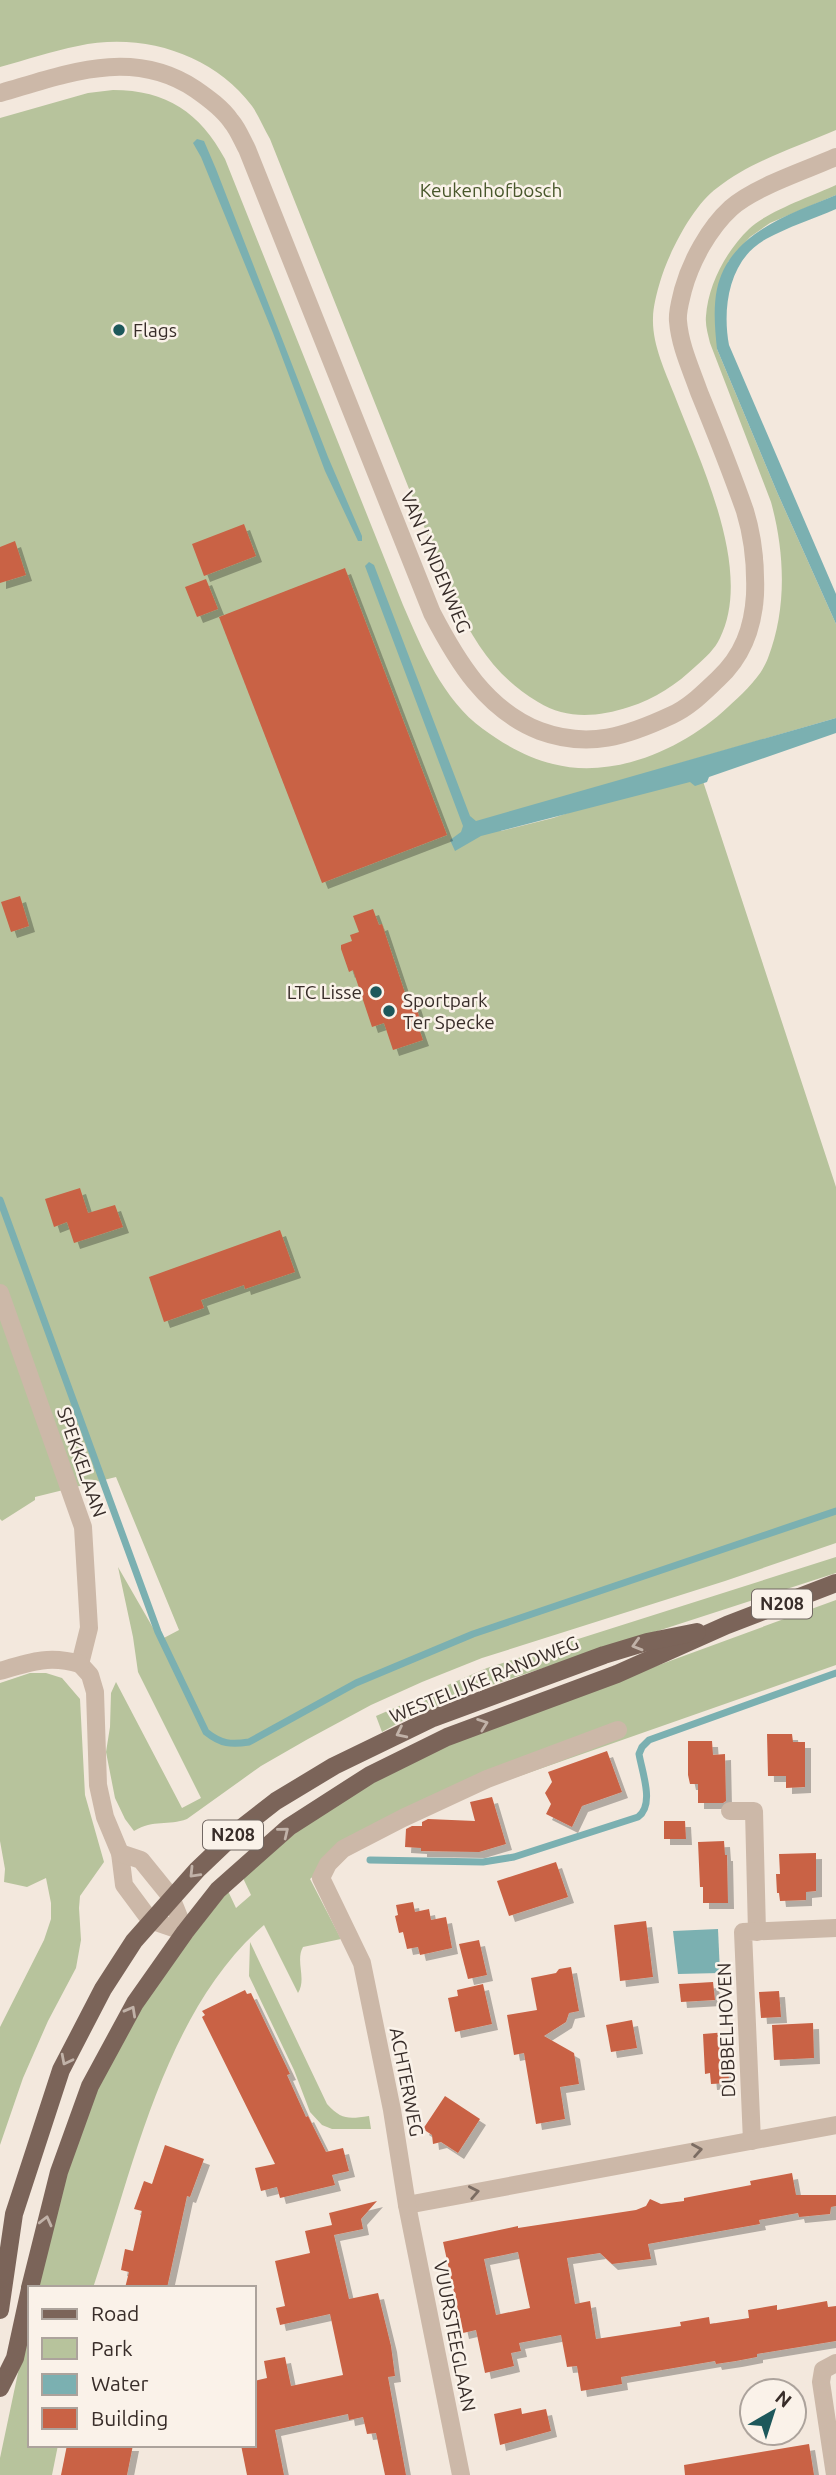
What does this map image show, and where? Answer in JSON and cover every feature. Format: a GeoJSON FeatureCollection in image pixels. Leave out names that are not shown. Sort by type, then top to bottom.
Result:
{"type":"FeatureCollection","features":[{"type":"Feature","properties":{"kind":"main road","name":"WESTELIJKE RANDWEG"},"geometry":{"type":"LineString","coordinates":[[30,2286],[59,2172],[90,2086],[135,2003],[218,1890],[289,1827],[370,1775],[447,1737],[617,1674],[727,1625],[836,1583]]}},
{"type":"Feature","properties":{"kind":"main road","name":"WESTELIJKE RANDWEG"},"geometry":{"type":"LineString","coordinates":[[0,2310],[15,2214],[61,2070],[103,1989],[134,1941],[171,1897],[240,1829],[276,1801],[334,1766],[420,1724],[604,1655],[647,1642],[727,1625]]}},
{"type":"Feature","properties":{"kind":"main road","name":"WESTELIJKE RANDWEG"},"geometry":{"type":"LineString","coordinates":[[0,2388],[15,2358],[28,2297]]}},
{"type":"Feature","properties":{"kind":"street","name":"VAN LYNDENWEG"},"geometry":{"type":"LineString","coordinates":[[0,93],[83,70],[136,66],[183,81],[208,97],[232,121],[247,149],[432,612],[451,648],[469,677],[498,706],[560,738],[590,741],[645,728],[677,713],[702,695],[727,671],[743,649],[754,614],[755,579],[750,530],[684,350],[678,318],[692,264],[708,237],[732,207],[761,190],[836,157]]}},
{"type":"Feature","properties":{"kind":"street","name":"SPEKKELAAN"},"geometry":{"type":"LineString","coordinates":[[0,1293],[83,1527],[89,1628],[80,1664]]}},
{"type":"Feature","properties":{"kind":"street"},"geometry":{"type":"LineString","coordinates":[[0,1671],[39,1660],[61,1659],[80,1664],[90,1675],[94,1692],[98,1785],[105,1817],[120,1853],[124,1885],[150,1920],[185,1932]]}},
{"type":"Feature","properties":{"kind":"street","name":"ACHTERWEG"},"geometry":{"type":"LineString","coordinates":[[407,2205],[392,2110],[362,1963],[321,1878],[328,1864],[343,1849],[403,1818],[487,1779],[618,1730]]}},
{"type":"Feature","properties":{"kind":"street"},"geometry":{"type":"LineString","coordinates":[[730,1811],[754,1811],[757,1932],[836,1928]]}},
{"type":"Feature","properties":{"kind":"street"},"geometry":{"type":"LineString","coordinates":[[120,1853],[141,1860],[171,1897],[185,1932]]}},
{"type":"Feature","properties":{"kind":"street","name":"DUBBELHOVEN"},"geometry":{"type":"LineString","coordinates":[[752,2141],[743,1932],[757,1932]]}},
{"type":"Feature","properties":{"kind":"street"},"geometry":{"type":"LineString","coordinates":[[407,2205],[836,2125]]}},
{"type":"Feature","properties":{"kind":"street","name":"VUURSTEEGLAAN"},"geometry":{"type":"LineString","coordinates":[[407,2205],[461,2475]]}},
{"type":"Feature","properties":{"kind":"street"},"geometry":{"type":"LineString","coordinates":[[835,2475],[821,2382],[823,2370],[836,2363]]}},
{"type":"Feature","properties":{"kind":"green space","name":"Keukenhofbosch"},"geometry":{"type":"Polygon","coordinates":[[[0,0],[836,0],[836,130],[759,162],[730,178],[708,196],[675,244],[654,304],[653,328],[657,347],[709,482],[727,548],[731,580],[729,610],[720,638],[710,653],[681,679],[657,695],[639,704],[594,715],[571,714],[549,708],[510,681],[479,646],[454,602],[270,139],[252,106],[217,72],[174,51],[150,45],[102,42],[68,48],[0,67],[0,0]]]}},
{"type":"Feature","properties":{"kind":"green space","name":"Sportpark Ter Specke"},"geometry":{"type":"Polygon","coordinates":[[[113,90],[150,94],[180,107],[205,129],[225,159],[403,605],[426,656],[445,689],[469,717],[507,745],[553,764],[576,768],[624,764],[670,747],[711,722],[751,684],[765,665],[774,639],[781,601],[781,561],[776,521],[710,343],[706,323],[707,304],[720,269],[749,229],[778,211],[836,185],[836,195],[770,223],[750,237],[728,262],[717,349],[836,624],[836,718],[495,817],[501,831],[553,818],[699,769],[836,1187],[836,1543],[482,1658],[422,1682],[371,1705],[261,1766],[187,1819],[148,1825],[134,1831],[115,1798],[106,1752],[111,1693],[116,1682],[182,1808],[201,1798],[138,1672],[118,1567],[160,1640],[179,1630],[116,1477],[35,1497],[35,1500],[2,1521],[0,1519],[0,118],[88,93],[113,90]]]}},
{"type":"Feature","properties":{"kind":"green space"},"geometry":{"type":"Polygon","coordinates":[[[836,1557],[836,1573],[473,1691],[382,1732],[376,1716],[487,1668],[836,1557]]]}},
{"type":"Feature","properties":{"kind":"green space"},"geometry":{"type":"Polygon","coordinates":[[[836,1600],[836,1665],[451,1800],[344,1849],[310,1879],[341,1939],[303,1947],[298,1993],[264,1925],[230,1960],[201,2001],[156,2094],[94,2286],[36,2286],[58,2196],[92,2095],[138,2005],[228,1891],[236,1908],[251,1895],[243,1878],[251,1870],[321,1812],[385,1772],[503,1722],[836,1600]]]}},
{"type":"Feature","properties":{"kind":"green space"},"geometry":{"type":"Polygon","coordinates":[[[30,1673],[46,1673],[62,1678],[80,1699],[85,1795],[104,1862],[80,1896],[81,1940],[76,1968],[48,2021],[23,2078],[0,2145],[0,2027],[44,1940],[51,1919],[46,1878],[27,1887],[4,1882],[5,1869],[0,1841],[0,1683],[30,1673]]]}},
{"type":"Feature","properties":{"kind":"green space"},"geometry":{"type":"Polygon","coordinates":[[[250,1942],[327,2104],[346,2117],[369,2116],[371,2129],[332,2129],[322,2125],[310,2112],[294,2070],[249,1976],[250,1942]]]}},
{"type":"Feature","properties":{"kind":"green space"},"geometry":{"type":"Polygon","coordinates":[[[28,2325],[28,2447],[58,2447],[52,2475],[0,2475],[0,2458],[28,2325]]]}},
{"type":"Feature","properties":{"kind":"water"},"geometry":{"type":"Polygon","coordinates":[[[197,139],[204,141],[216,169],[362,541],[358,541],[325,471],[273,333],[193,143],[197,139]]]}},
{"type":"Feature","properties":{"kind":"water"},"geometry":{"type":"Polygon","coordinates":[[[836,195],[836,209],[766,239],[744,259],[731,286],[727,331],[729,345],[836,594],[836,624],[717,349],[715,311],[717,289],[734,253],[764,228],[781,218],[836,195]]]}},
{"type":"Feature","properties":{"kind":"water"},"geometry":{"type":"Polygon","coordinates":[[[369,562],[374,565],[470,816],[476,821],[836,718],[836,733],[709,777],[707,782],[695,786],[690,782],[481,836],[455,851],[450,840],[461,832],[463,826],[365,566],[369,562]]]}},
{"type":"Feature","properties":{"kind":"water"},"geometry":{"type":"Polygon","coordinates":[[[718,1929],[720,1973],[678,1974],[673,1931],[718,1929]]]}},
{"type":"Feature","properties":{"kind":"building"},"geometry":{"type":"Polygon","coordinates":[[[244,524],[256,556],[204,576],[192,544],[244,524]]]}},
{"type":"Feature","properties":{"kind":"building"},"geometry":{"type":"Polygon","coordinates":[[[15,541],[26,575],[0,583],[0,547],[15,541]]]}},
{"type":"Feature","properties":{"kind":"building"},"geometry":{"type":"Polygon","coordinates":[[[345,568],[447,835],[322,883],[219,617],[345,568]]]}},
{"type":"Feature","properties":{"kind":"building"},"geometry":{"type":"Polygon","coordinates":[[[206,579],[218,609],[197,617],[185,587],[206,579]]]}},
{"type":"Feature","properties":{"kind":"building"},"geometry":{"type":"Polygon","coordinates":[[[20,896],[29,926],[11,932],[1,902],[20,896]]]}},
{"type":"Feature","properties":{"kind":"building"},"geometry":{"type":"Polygon","coordinates":[[[373,909],[379,925],[382,924],[406,996],[412,994],[420,1019],[416,1020],[423,1040],[393,1050],[384,1023],[372,1027],[353,970],[349,972],[341,949],[341,945],[352,941],[350,935],[359,932],[353,916],[373,909]]]}},
{"type":"Feature","properties":{"kind":"building"},"geometry":{"type":"Polygon","coordinates":[[[80,1188],[88,1213],[115,1205],[123,1227],[74,1243],[67,1222],[54,1227],[45,1199],[80,1188]]]}},
{"type":"Feature","properties":{"kind":"building"},"geometry":{"type":"Polygon","coordinates":[[[280,1230],[295,1272],[245,1289],[244,1285],[201,1300],[204,1308],[164,1322],[149,1277],[280,1230]]]}},
{"type":"Feature","properties":{"kind":"building"},"geometry":{"type":"Polygon","coordinates":[[[767,1734],[792,1734],[793,1742],[805,1742],[805,1787],[786,1788],[786,1776],[768,1776],[767,1734]]]}},
{"type":"Feature","properties":{"kind":"building"},"geometry":{"type":"Polygon","coordinates":[[[688,1741],[712,1741],[713,1755],[725,1754],[726,1801],[723,1803],[698,1803],[698,1784],[690,1784],[688,1775],[688,1741]]]}},
{"type":"Feature","properties":{"kind":"building"},"geometry":{"type":"Polygon","coordinates":[[[607,1751],[622,1792],[582,1806],[572,1827],[546,1814],[551,1804],[545,1793],[552,1782],[548,1772],[607,1751]]]}},
{"type":"Feature","properties":{"kind":"building"},"geometry":{"type":"Polygon","coordinates":[[[492,1797],[506,1844],[479,1852],[421,1851],[421,1848],[405,1847],[406,1829],[422,1826],[422,1822],[428,1819],[475,1821],[470,1802],[492,1797]]]}},
{"type":"Feature","properties":{"kind":"building"},"geometry":{"type":"Polygon","coordinates":[[[664,1821],[685,1821],[686,1839],[664,1839],[664,1821]]]}},
{"type":"Feature","properties":{"kind":"building"},"geometry":{"type":"Polygon","coordinates":[[[724,1841],[728,1903],[703,1903],[698,1842],[724,1841]]]}},
{"type":"Feature","properties":{"kind":"building"},"geometry":{"type":"Polygon","coordinates":[[[816,1853],[816,1891],[806,1892],[806,1900],[780,1901],[776,1874],[780,1874],[779,1854],[816,1853]]]}},
{"type":"Feature","properties":{"kind":"building"},"geometry":{"type":"Polygon","coordinates":[[[556,1862],[568,1897],[509,1916],[497,1881],[556,1862]]]}},
{"type":"Feature","properties":{"kind":"building"},"geometry":{"type":"Polygon","coordinates":[[[413,1902],[415,1912],[429,1909],[431,1920],[446,1917],[452,1948],[420,1955],[418,1947],[407,1949],[403,1932],[399,1933],[395,1916],[398,1915],[396,1905],[413,1902]]]}},
{"type":"Feature","properties":{"kind":"building"},"geometry":{"type":"Polygon","coordinates":[[[646,1921],[653,1977],[620,1981],[614,1925],[646,1921]]]}},
{"type":"Feature","properties":{"kind":"building"},"geometry":{"type":"Polygon","coordinates":[[[479,1940],[487,1975],[468,1979],[459,1944],[479,1940]]]}},
{"type":"Feature","properties":{"kind":"building"},"geometry":{"type":"Polygon","coordinates":[[[571,1967],[579,2011],[569,2013],[566,2022],[544,2036],[574,2053],[579,2084],[560,2087],[565,2119],[536,2124],[524,2053],[514,2055],[507,2015],[537,2010],[531,1978],[571,1967]]]}},
{"type":"Feature","properties":{"kind":"building"},"geometry":{"type":"Polygon","coordinates":[[[713,1982],[715,2000],[681,2002],[679,1984],[713,1982]]]}},
{"type":"Feature","properties":{"kind":"building"},"geometry":{"type":"Polygon","coordinates":[[[483,1984],[492,2024],[455,2032],[448,1998],[458,1996],[457,1990],[483,1984]]]}},
{"type":"Feature","properties":{"kind":"building"},"geometry":{"type":"Polygon","coordinates":[[[245,1990],[247,1994],[251,1993],[290,2074],[287,2075],[306,2117],[308,2116],[326,2152],[343,2148],[349,2171],[332,2175],[335,2185],[280,2198],[277,2187],[261,2191],[255,2168],[275,2164],[202,2017],[205,2015],[202,2011],[245,1990]]]}},
{"type":"Feature","properties":{"kind":"building"},"geometry":{"type":"Polygon","coordinates":[[[779,1991],[781,2017],[761,2018],[759,1992],[779,1991]]]}},
{"type":"Feature","properties":{"kind":"building"},"geometry":{"type":"Polygon","coordinates":[[[632,2020],[637,2048],[611,2052],[606,2025],[632,2020]]]}},
{"type":"Feature","properties":{"kind":"building"},"geometry":{"type":"Polygon","coordinates":[[[813,2023],[814,2058],[774,2060],[772,2025],[813,2023]]]}},
{"type":"Feature","properties":{"kind":"building"},"geometry":{"type":"Polygon","coordinates":[[[727,2032],[729,2083],[711,2084],[710,2073],[705,2074],[703,2034],[727,2032]]]}},
{"type":"Feature","properties":{"kind":"building"},"geometry":{"type":"Polygon","coordinates":[[[445,2096],[480,2119],[458,2153],[441,2142],[433,2144],[432,2135],[423,2129],[445,2096]]]}},
{"type":"Feature","properties":{"kind":"building"},"geometry":{"type":"Polygon","coordinates":[[[165,2145],[204,2159],[190,2197],[187,2196],[167,2286],[126,2286],[129,2272],[121,2270],[125,2249],[133,2251],[142,2211],[134,2209],[144,2181],[152,2184],[165,2145]]]}},
{"type":"Feature","properties":{"kind":"building"},"geometry":{"type":"Polygon","coordinates":[[[792,2173],[796,2195],[836,2195],[836,2206],[831,2207],[830,2214],[799,2217],[798,2213],[759,2220],[760,2224],[648,2244],[651,2259],[612,2264],[600,2253],[567,2258],[575,2304],[590,2301],[596,2339],[681,2326],[680,2322],[709,2317],[710,2324],[749,2318],[748,2310],[777,2305],[777,2310],[827,2301],[828,2307],[836,2306],[836,2341],[757,2354],[757,2357],[736,2361],[716,2364],[715,2361],[621,2377],[622,2384],[581,2391],[577,2366],[567,2367],[561,2335],[519,2343],[521,2351],[511,2353],[514,2366],[485,2373],[476,2330],[463,2333],[443,2242],[518,2226],[636,2210],[646,2206],[650,2199],[661,2204],[684,2201],[684,2198],[751,2185],[750,2181],[792,2173]],[[518,2252],[484,2259],[496,2315],[530,2308],[518,2252]]]}},
{"type":"Feature","properties":{"kind":"building"},"geometry":{"type":"Polygon","coordinates":[[[377,2201],[361,2219],[363,2229],[334,2235],[349,2299],[378,2293],[391,2346],[395,2376],[388,2377],[406,2475],[385,2475],[376,2433],[367,2434],[363,2417],[349,2420],[348,2414],[275,2430],[284,2475],[247,2475],[241,2447],[256,2447],[256,2381],[267,2378],[264,2361],[285,2357],[291,2386],[343,2375],[330,2314],[280,2325],[276,2308],[285,2306],[275,2261],[310,2253],[305,2231],[332,2225],[329,2213],[377,2201]]]}},
{"type":"Feature","properties":{"kind":"building"},"geometry":{"type":"Polygon","coordinates":[[[521,2408],[522,2414],[546,2409],[551,2431],[500,2445],[494,2414],[521,2408]]]}},
{"type":"Feature","properties":{"kind":"building"},"geometry":{"type":"Polygon","coordinates":[[[808,2444],[814,2475],[685,2475],[684,2465],[791,2447],[808,2447],[808,2444]]]}},
{"type":"Feature","properties":{"kind":"building"},"geometry":{"type":"Polygon","coordinates":[[[67,2447],[133,2447],[127,2475],[61,2475],[67,2447]]]}},
{"type":"Feature","properties":{"kind":"waterway"},"geometry":{"type":"LineString","coordinates":[[0,1200],[158,1632],[206,1732],[221,1741],[249,1742],[356,1683],[473,1634],[836,1511]]}},
{"type":"Feature","properties":{"kind":"waterway"},"geometry":{"type":"LineString","coordinates":[[370,1860],[483,1862],[514,1857],[638,1817],[643,1812],[647,1797],[639,1754],[649,1740],[836,1673]]}},
{"type":"Feature","properties":{"kind":"place","name":"Flags"},"geometry":{"type":"Point","coordinates":[119,330]}},
{"type":"Feature","properties":{"kind":"place","name":"LTC Lisse"},"geometry":{"type":"Point","coordinates":[376,992]}},
{"type":"Feature","properties":{"kind":"place","name":"Sportpark Ter Specke"},"geometry":{"type":"Point","coordinates":[389,1011]}}]}
